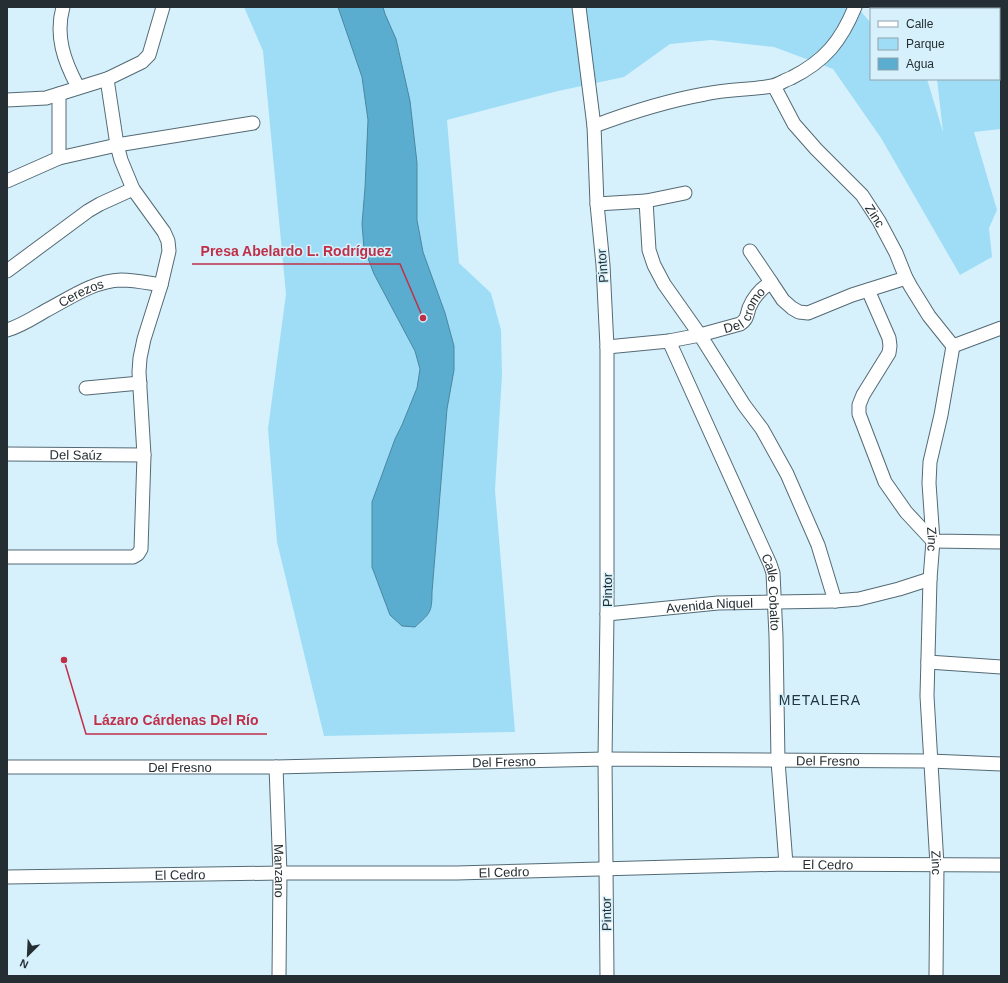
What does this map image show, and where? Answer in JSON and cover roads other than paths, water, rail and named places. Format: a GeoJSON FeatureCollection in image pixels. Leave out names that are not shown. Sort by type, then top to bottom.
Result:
{"type":"FeatureCollection","features":[{"type":"Feature","properties":{"kind":"street"},"geometry":{"type":"LineString","coordinates":[[63,7],[60,16],[60,43],[64,59],[78,87]]}},
{"type":"Feature","properties":{"kind":"street"},"geometry":{"type":"LineString","coordinates":[[7,100],[46,98],[107,79],[132,68],[142,62],[149,55],[163,7]]}},
{"type":"Feature","properties":{"kind":"street","name":"Pintor"},"geometry":{"type":"LineString","coordinates":[[579,7],[594,126],[597,204],[603,265],[607,347],[607,614],[605,759],[607,976]]}},
{"type":"Feature","properties":{"kind":"street"},"geometry":{"type":"LineString","coordinates":[[594,126],[633,111],[669,101],[708,93],[774,86],[802,72],[818,62],[828,53],[844,31],[854,7]]}},
{"type":"Feature","properties":{"kind":"street"},"geometry":{"type":"LineString","coordinates":[[7,557],[133,557],[138,554],[141,549],[144,455],[140,358],[169,251],[168,241],[164,232],[133,189],[121,160],[117,145],[107,79]]}},
{"type":"Feature","properties":{"kind":"street","name":"Zinc"},"geometry":{"type":"LineString","coordinates":[[774,86],[794,124],[816,149],[862,195],[879,221],[896,253],[906,278],[929,316],[953,346],[941,415],[930,462],[929,483],[934,541],[930,579],[927,696],[937,865],[936,976]]}},
{"type":"Feature","properties":{"kind":"street"},"geometry":{"type":"LineString","coordinates":[[59,94],[59,158]]}},
{"type":"Feature","properties":{"kind":"street"},"geometry":{"type":"LineString","coordinates":[[7,181],[59,158],[117,145],[253,123]]}},
{"type":"Feature","properties":{"kind":"street"},"geometry":{"type":"LineString","coordinates":[[7,271],[88,211],[133,189]]}},
{"type":"Feature","properties":{"kind":"street"},"geometry":{"type":"LineString","coordinates":[[597,204],[646,201],[685,193]]}},
{"type":"Feature","properties":{"kind":"street"},"geometry":{"type":"LineString","coordinates":[[646,201],[649,250],[651,258],[664,284],[700,335],[744,405],[762,429],[787,474],[818,545],[835,601]]}},
{"type":"Feature","properties":{"kind":"street"},"geometry":{"type":"LineString","coordinates":[[750,251],[771,282]]}},
{"type":"Feature","properties":{"kind":"street","name":"Del cromo"},"geometry":{"type":"LineString","coordinates":[[607,347],[669,341],[700,335],[740,324],[748,316],[750,307],[754,300],[764,287],[771,282],[792,308],[799,312],[808,313],[852,295],[906,278]]}},
{"type":"Feature","properties":{"kind":"street","name":"Cerezos"},"geometry":{"type":"LineString","coordinates":[[7,330],[21,325],[84,289],[101,283],[133,280],[161,285]]}},
{"type":"Feature","properties":{"kind":"street"},"geometry":{"type":"LineString","coordinates":[[868,290],[889,338],[890,346],[888,353],[863,395],[859,405],[859,414],[885,482],[906,512],[934,541],[1001,542]]}},
{"type":"Feature","properties":{"kind":"street"},"geometry":{"type":"LineString","coordinates":[[953,346],[1001,328]]}},
{"type":"Feature","properties":{"kind":"street","name":"Calle Cobalto"},"geometry":{"type":"LineString","coordinates":[[669,341],[773,573],[775,601],[778,760],[786,864]]}},
{"type":"Feature","properties":{"kind":"street"},"geometry":{"type":"LineString","coordinates":[[86,388],[140,383]]}},
{"type":"Feature","properties":{"kind":"street","name":"Del Saúz"},"geometry":{"type":"LineString","coordinates":[[7,454],[144,455]]}},
{"type":"Feature","properties":{"kind":"street","name":"Avenida Niquel"},"geometry":{"type":"LineString","coordinates":[[607,614],[718,603],[835,601],[860,598],[899,589],[930,579]]}},
{"type":"Feature","properties":{"kind":"street"},"geometry":{"type":"LineString","coordinates":[[928,662],[1001,667]]}},
{"type":"Feature","properties":{"kind":"street","name":"Del Fresno"},"geometry":{"type":"LineString","coordinates":[[7,767],[276,767],[605,759],[930,761],[1001,764]]}},
{"type":"Feature","properties":{"kind":"street","name":"Manzano"},"geometry":{"type":"LineString","coordinates":[[276,767],[280,874],[279,976]]}},
{"type":"Feature","properties":{"kind":"street","name":"El Cedro"},"geometry":{"type":"LineString","coordinates":[[7,878],[457,873],[786,864],[1001,865]]}},
{"type":"Feature","properties":{"kind":"water"},"geometry":{"type":"Polygon","coordinates":[[[338,7],[383,7],[396,39],[410,101],[417,163],[417,220],[423,252],[445,313],[454,346],[454,370],[447,409],[431,609],[415,627],[402,626],[390,615],[372,567],[372,502],[395,439],[417,388],[420,369],[415,351],[374,274],[364,248],[362,224],[368,120],[362,77],[338,7]]]}},
{"type":"Feature","properties":{"kind":"place","name":"Presa Abelardo L. Rodríguez"},"geometry":{"type":"Point","coordinates":[423,318]}},
{"type":"Feature","properties":{"kind":"place","name":"Lázaro Cárdenas Del Río"},"geometry":{"type":"Point","coordinates":[64,660]}},
{"type":"Feature","properties":{"kind":"district","name":"METALERA"},"geometry":{"type":"Point","coordinates":[820,700]}}]}
